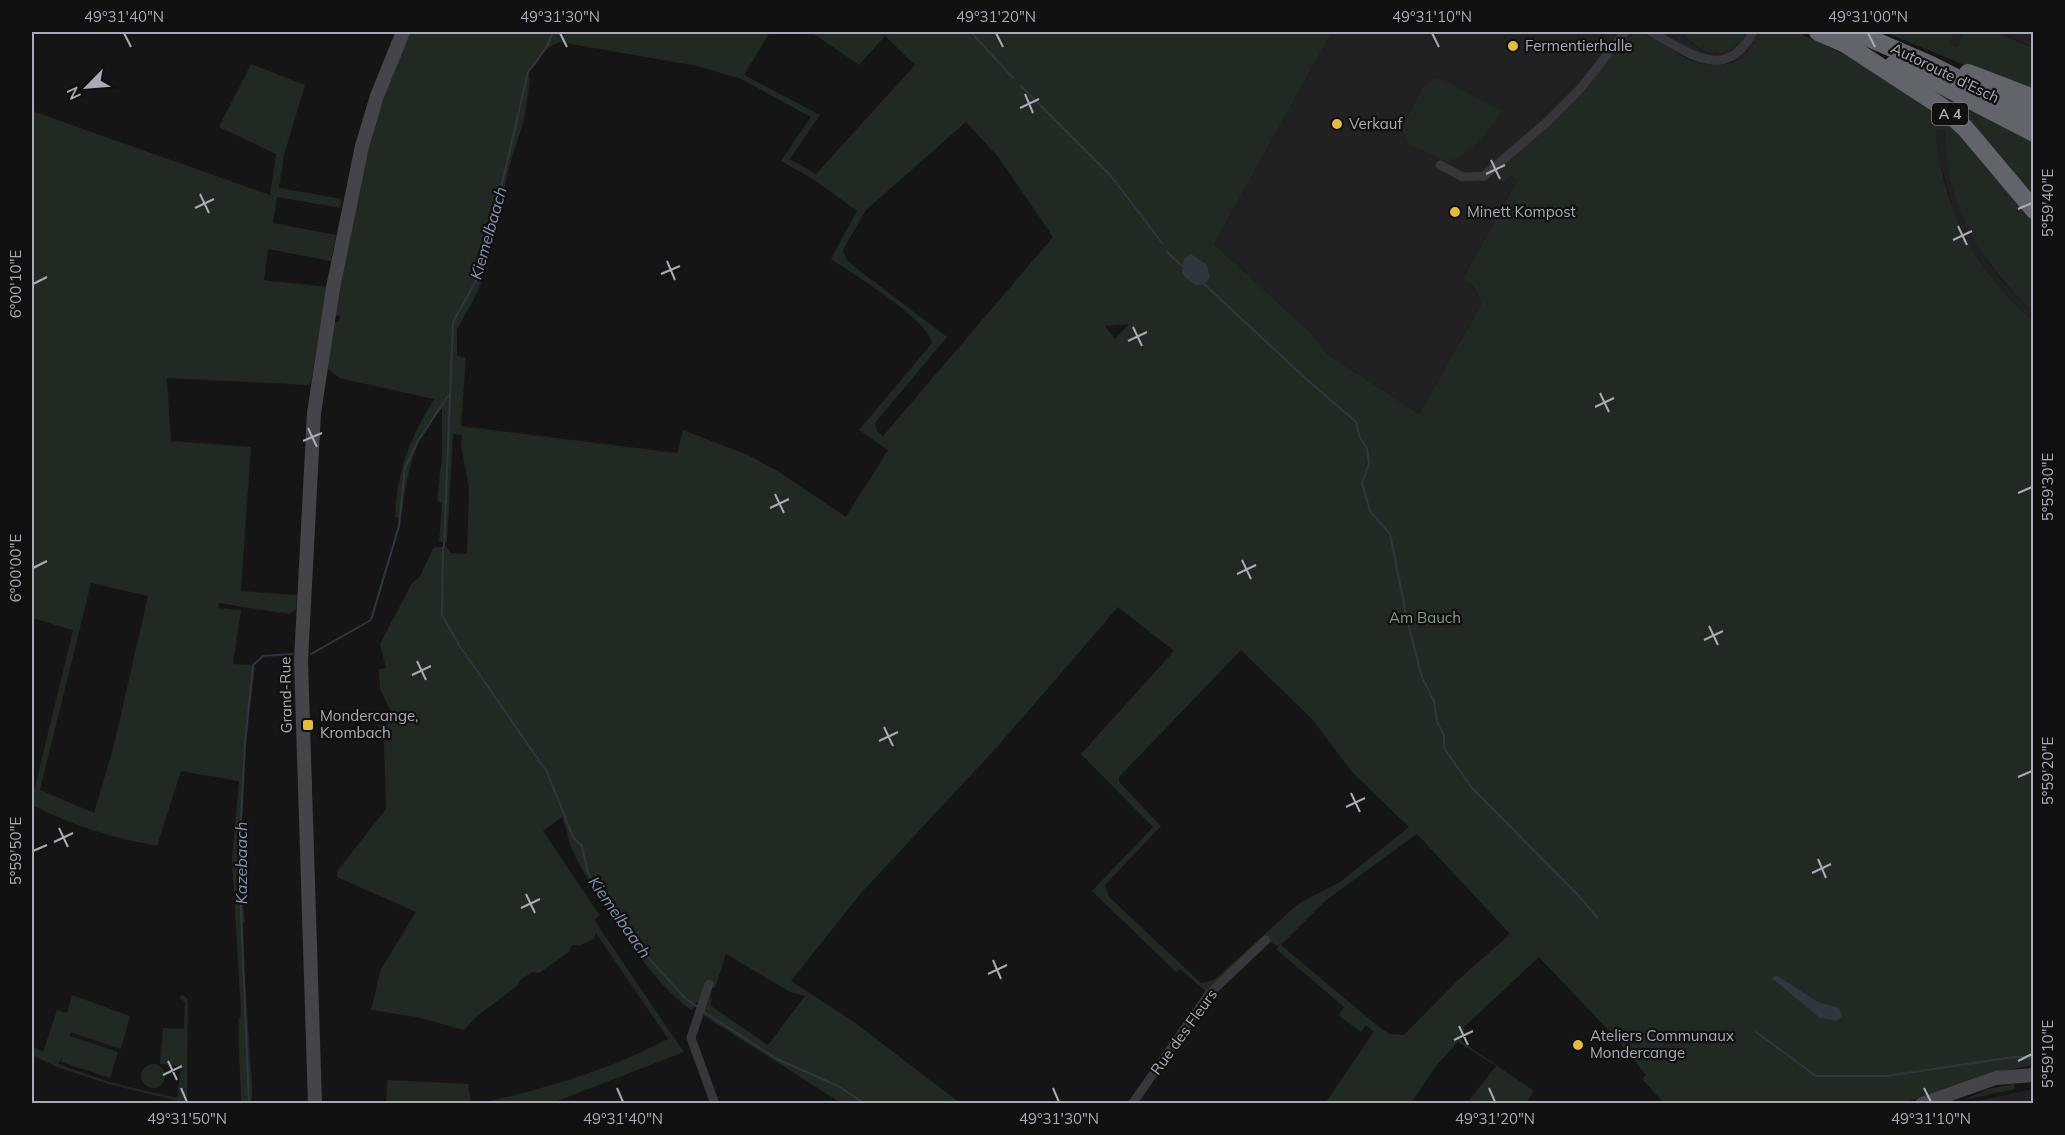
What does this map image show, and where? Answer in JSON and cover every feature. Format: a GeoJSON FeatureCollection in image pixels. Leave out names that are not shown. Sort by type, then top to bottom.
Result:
{"type":"FeatureCollection","features":[{"type":"Feature","properties":{"kind":"highway","name":"Autoroute d'Esch"},"geometry":{"type":"LineString","coordinates":[[1818,32],[1853,35],[1931,65],[2034,117]]}},
{"type":"Feature","properties":{"kind":"highway","name":"Autoroute d'Esch"},"geometry":{"type":"LineString","coordinates":[[1853,35],[1926,77],[2034,133]]}},
{"type":"Feature","properties":{"kind":"highway","name":"A 4"},"geometry":{"type":"LineString","coordinates":[[1853,35],[1903,44],[2034,98]]}},
{"type":"Feature","properties":{"kind":"highway","name":"A 4"},"geometry":{"type":"LineString","coordinates":[[1853,35],[1965,128],[2034,210]]}},
{"type":"Feature","properties":{"kind":"main road","name":"Grand-Rue"},"geometry":{"type":"LineString","coordinates":[[315,1104],[301,661],[314,413],[333,288],[362,146],[377,96],[403,32]]}},
{"type":"Feature","properties":{"kind":"main road"},"geometry":{"type":"LineString","coordinates":[[1922,1104],[1996,1078],[2034,1075]]}},
{"type":"Feature","properties":{"kind":"street"},"geometry":{"type":"LineString","coordinates":[[1440,165],[1463,177],[1484,176],[1547,122],[1581,88],[1625,32]]}},
{"type":"Feature","properties":{"kind":"street"},"geometry":{"type":"LineString","coordinates":[[1651,32],[1706,61],[1724,61],[1738,53],[1753,32]]}},
{"type":"Feature","properties":{"kind":"street","name":"Rue des Fleurs"},"geometry":{"type":"LineString","coordinates":[[1132,1104],[1209,994],[1266,940]]}},
{"type":"Feature","properties":{"kind":"street"},"geometry":{"type":"LineString","coordinates":[[709,984],[691,1038],[715,1104]]}},
{"type":"Feature","properties":{"kind":"shaded area","name":"Minett Kompost"},"geometry":{"type":"Polygon","coordinates":[[[1332,32],[1683,32],[1690,42],[1703,52],[1717,54],[1746,32],[1760,33],[1744,58],[1715,67],[1698,64],[1647,35],[1621,43],[1585,91],[1494,174],[1511,175],[1517,181],[1463,278],[1474,287],[1482,303],[1419,414],[1327,354],[1308,330],[1214,244],[1332,32]]]}},
{"type":"Feature","properties":{"kind":"shaded area"},"geometry":{"type":"Polygon","coordinates":[[[1950,32],[1963,32],[1958,47],[1949,44],[1953,33],[1950,32]]]}},
{"type":"Feature","properties":{"kind":"shaded area"},"geometry":{"type":"Polygon","coordinates":[[[1995,32],[2033,32],[2033,48],[2032,47],[1995,32]]]}},
{"type":"Feature","properties":{"kind":"shaded area"},"geometry":{"type":"Polygon","coordinates":[[[1945,130],[1948,167],[1962,214],[1987,260],[2004,283],[2033,311],[2033,321],[1997,286],[1967,242],[1953,210],[1940,161],[1936,131],[1945,130]]]}},
{"type":"Feature","properties":{"kind":"shaded area"},"geometry":{"type":"Polygon","coordinates":[[[1191,254],[1207,265],[1210,277],[1203,284],[1192,283],[1182,273],[1184,259],[1191,254]]]}},
{"type":"Feature","properties":{"kind":"shaded area"},"geometry":{"type":"Polygon","coordinates":[[[1776,975],[1818,1002],[1839,1008],[1842,1016],[1837,1021],[1820,1018],[1772,978],[1776,975]]]}},
{"type":"Feature","properties":{"kind":"shaded area"},"geometry":{"type":"Polygon","coordinates":[[[2033,1089],[2033,1103],[1969,1103],[2033,1089]]]}},
{"type":"Feature","properties":{"kind":"green space","name":"Am Bauch"},"geometry":{"type":"Polygon","coordinates":[[[408,32],[770,32],[744,75],[820,115],[790,159],[816,174],[915,65],[885,36],[859,65],[811,32],[1332,32],[1214,244],[1308,330],[1327,354],[1419,414],[1482,303],[1474,287],[1463,278],[1517,181],[1511,175],[1505,182],[1494,174],[1585,91],[1621,43],[1638,32],[1688,59],[1700,64],[1712,65],[1727,64],[1744,58],[1760,32],[1797,32],[1870,66],[1938,113],[1980,155],[2033,219],[2033,311],[1990,264],[1968,228],[1953,188],[1947,162],[1945,130],[1936,131],[1946,187],[1965,236],[1978,259],[1994,280],[2033,321],[2033,1065],[1994,1073],[1903,1103],[1664,1103],[1642,1079],[1646,1075],[1612,1034],[1539,957],[1464,1027],[1464,1032],[1460,1036],[1461,1041],[1534,1091],[1528,1100],[1534,1103],[1467,1103],[1496,1066],[1458,1042],[1435,1067],[1411,1103],[1325,1103],[1374,1032],[1366,1025],[1361,1032],[1338,1015],[1344,1007],[1276,949],[1278,946],[1266,940],[1209,994],[1180,969],[1176,972],[1092,891],[1153,827],[1081,754],[1174,651],[1118,607],[998,746],[861,893],[791,981],[854,1022],[960,1103],[841,1103],[703,1015],[711,994],[711,1006],[768,1045],[805,996],[790,992],[726,954],[715,988],[710,985],[702,1004],[697,1002],[692,1010],[661,982],[611,917],[575,856],[562,817],[543,831],[600,916],[594,920],[684,1052],[552,1103],[481,1103],[600,1069],[668,1039],[596,933],[594,939],[579,946],[572,945],[569,952],[539,973],[532,972],[519,981],[517,986],[476,1017],[464,1030],[417,1017],[371,1010],[381,969],[416,912],[337,877],[338,870],[386,809],[384,740],[380,740],[379,725],[391,724],[391,711],[380,689],[379,669],[386,668],[380,644],[412,583],[419,578],[434,547],[446,547],[451,553],[467,554],[469,489],[461,445],[462,435],[453,434],[447,542],[439,542],[442,504],[437,500],[442,456],[442,408],[432,419],[417,445],[412,459],[401,518],[395,517],[399,483],[406,455],[434,399],[339,378],[329,369],[325,372],[331,330],[335,322],[339,322],[340,316],[334,315],[366,147],[408,32]],[[560,42],[552,45],[528,72],[530,80],[524,120],[511,160],[485,271],[478,291],[457,330],[457,356],[466,358],[461,426],[677,453],[683,430],[748,455],[779,472],[846,517],[888,450],[859,430],[932,343],[918,322],[904,310],[831,259],[857,211],[813,179],[781,161],[811,117],[741,79],[697,66],[560,42]],[[966,122],[866,210],[843,250],[846,259],[947,337],[875,423],[877,431],[883,436],[1053,237],[999,158],[966,122]],[[1129,324],[1105,326],[1115,339],[1129,324]],[[1241,650],[1119,777],[1119,782],[1161,826],[1105,885],[1109,897],[1201,983],[1214,980],[1298,904],[1340,882],[1409,827],[1352,772],[1312,719],[1241,650]],[[1417,834],[1325,901],[1281,945],[1379,1027],[1390,1034],[1404,1035],[1457,981],[1510,934],[1417,834]]]}},
{"type":"Feature","properties":{"kind":"green space"},"geometry":{"type":"Polygon","coordinates":[[[1683,32],[1747,32],[1732,48],[1715,53],[1698,48],[1683,32]]]}},
{"type":"Feature","properties":{"kind":"green space"},"geometry":{"type":"Polygon","coordinates":[[[1884,32],[1950,32],[1954,33],[1950,44],[1958,47],[1963,32],[1995,32],[2033,48],[2033,93],[1884,32]]]}},
{"type":"Feature","properties":{"kind":"green space"},"geometry":{"type":"Polygon","coordinates":[[[251,64],[305,85],[284,155],[279,188],[342,199],[340,208],[277,197],[273,223],[336,235],[331,261],[268,249],[264,280],[327,287],[311,383],[307,385],[167,378],[171,441],[251,447],[241,591],[297,595],[296,609],[289,614],[219,603],[218,608],[241,610],[233,664],[253,665],[255,668],[245,745],[241,812],[244,922],[241,925],[252,1103],[241,1103],[239,1018],[241,1016],[232,858],[239,781],[181,771],[157,846],[94,830],[64,820],[34,806],[32,813],[32,799],[73,630],[32,618],[32,111],[270,195],[276,154],[219,127],[251,64]],[[91,583],[40,790],[94,813],[114,745],[148,596],[91,583]]]}},
{"type":"Feature","properties":{"kind":"green space"},"geometry":{"type":"Polygon","coordinates":[[[1435,78],[1442,79],[1502,111],[1472,148],[1447,162],[1409,144],[1402,129],[1423,87],[1435,78]]]}},
{"type":"Feature","properties":{"kind":"green space"},"geometry":{"type":"Polygon","coordinates":[[[1917,81],[2033,141],[2033,203],[1917,81]]]}},
{"type":"Feature","properties":{"kind":"green space"},"geometry":{"type":"Polygon","coordinates":[[[72,995],[130,1016],[121,1049],[70,1032],[70,1036],[118,1052],[110,1078],[61,1062],[62,1057],[58,1064],[109,1082],[177,1098],[181,1066],[160,1064],[163,1028],[184,1029],[185,1002],[179,998],[182,995],[188,999],[187,1103],[108,1084],[57,1067],[32,1055],[32,1046],[43,1052],[57,1010],[67,1013],[72,995]]]}},
{"type":"Feature","properties":{"kind":"green space"},"geometry":{"type":"Polygon","coordinates":[[[153,1064],[158,1065],[164,1071],[164,1081],[158,1087],[153,1088],[148,1087],[142,1081],[141,1076],[142,1071],[148,1065],[153,1064]]]}},
{"type":"Feature","properties":{"kind":"green space"},"geometry":{"type":"Polygon","coordinates":[[[387,1080],[468,1084],[471,1103],[386,1103],[387,1080]]]}},
{"type":"Feature","properties":{"kind":"green space"},"geometry":{"type":"Polygon","coordinates":[[[2014,1084],[2015,1089],[1964,1100],[1988,1089],[2014,1084]]]}},
{"type":"Feature","properties":{"kind":"waterway","name":"Kiemelbaach"},"geometry":{"type":"LineString","coordinates":[[444,547],[453,322],[477,279],[488,244],[528,72],[546,48],[553,32]]}},
{"type":"Feature","properties":{"kind":"waterway"},"geometry":{"type":"LineString","coordinates":[[971,32],[1013,78]]}},
{"type":"Feature","properties":{"kind":"waterway"},"geometry":{"type":"LineString","coordinates":[[1021,86],[1112,177],[1162,243]]}},
{"type":"Feature","properties":{"kind":"waterway"},"geometry":{"type":"LineString","coordinates":[[1167,252],[1182,266]]}},
{"type":"Feature","properties":{"kind":"waterway"},"geometry":{"type":"LineString","coordinates":[[1203,283],[1356,422],[1360,438],[1367,448],[1369,464],[1362,483],[1370,511],[1390,534],[1407,619],[1422,677],[1434,701],[1437,722],[1444,735],[1444,748],[1472,788],[1597,917]]}},
{"type":"Feature","properties":{"kind":"waterway","name":"Kazebaach"},"geometry":{"type":"LineString","coordinates":[[311,654],[371,620],[399,526],[405,468],[418,441],[448,396]]}},
{"type":"Feature","properties":{"kind":"waterway","name":"Kiemelbaach"},"geometry":{"type":"LineString","coordinates":[[443,547],[442,615],[459,645],[547,772],[573,837],[582,846],[588,873],[608,904],[617,910],[645,954],[685,998],[699,1008]]}},
{"type":"Feature","properties":{"kind":"waterway","name":"Kazebaach"},"geometry":{"type":"LineString","coordinates":[[249,1104],[239,859],[245,744],[253,665],[263,656],[292,654]]}},
{"type":"Feature","properties":{"kind":"waterway","name":"Kiemelbaach"},"geometry":{"type":"LineString","coordinates":[[704,1012],[777,1059],[838,1086],[865,1104]]}},
{"type":"Feature","properties":{"kind":"waterway"},"geometry":{"type":"LineString","coordinates":[[1756,1032],[1816,1076],[1887,1076],[2014,1057],[2034,1057]]}},
{"type":"Feature","properties":{"kind":"place","name":"Fermentierhalle"},"geometry":{"type":"Point","coordinates":[1513,46]}},
{"type":"Feature","properties":{"kind":"place","name":"Verkauf"},"geometry":{"type":"Point","coordinates":[1337,124]}},
{"type":"Feature","properties":{"kind":"place","name":"Minett Kompost"},"geometry":{"type":"Point","coordinates":[1455,212]}},
{"type":"Feature","properties":{"kind":"place","name":"Mondercange, Krombach"},"geometry":{"type":"Point","coordinates":[308,725]}},
{"type":"Feature","properties":{"kind":"place","name":"Ateliers Communaux Mondercange"},"geometry":{"type":"Point","coordinates":[1578,1045]}}]}
